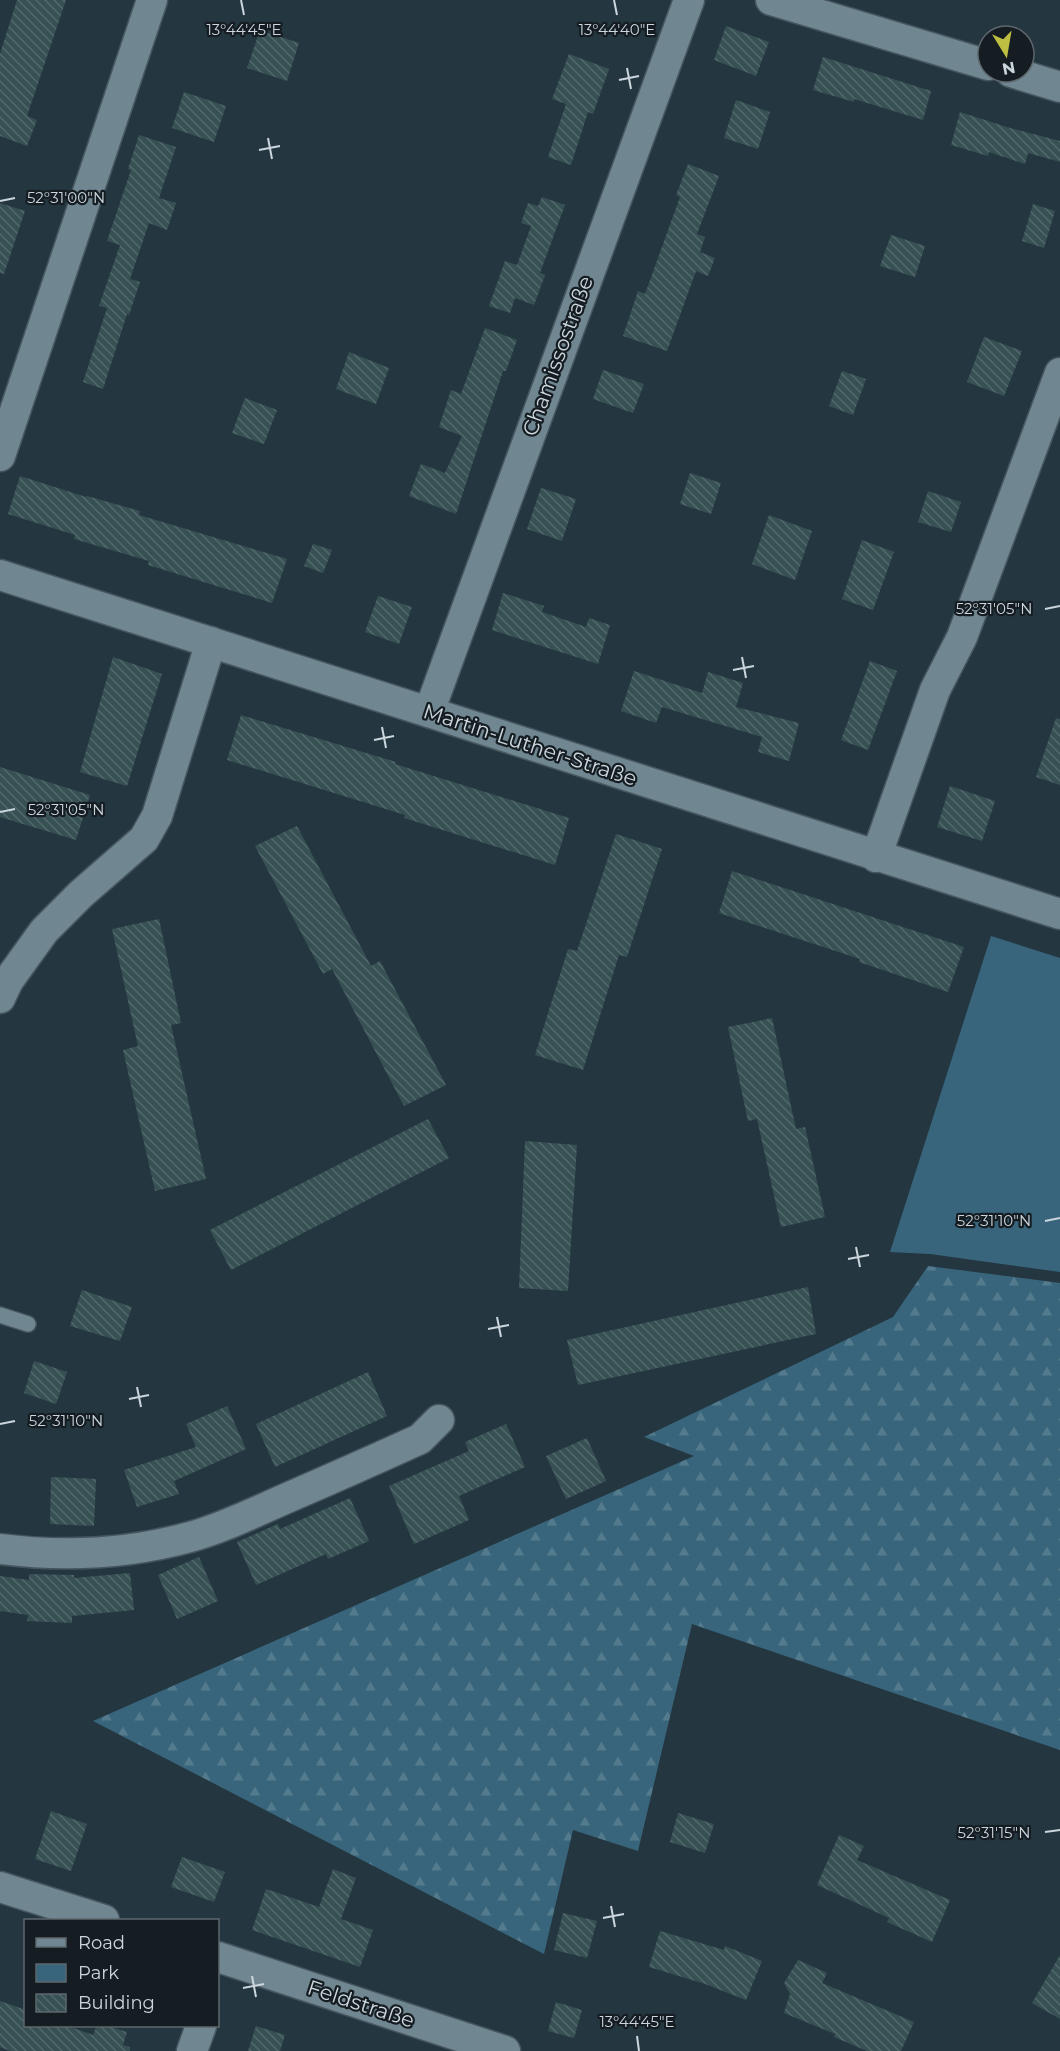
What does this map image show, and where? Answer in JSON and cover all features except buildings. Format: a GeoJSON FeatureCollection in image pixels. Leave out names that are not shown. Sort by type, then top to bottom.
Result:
{"type":"FeatureCollection","features":[{"type":"Feature","properties":{"kind":"street"},"geometry":{"type":"LineString","coordinates":[[0,456],[152,0]]}},
{"type":"Feature","properties":{"kind":"street","name":"Chamissostraße"},"geometry":{"type":"LineString","coordinates":[[429,712],[688,0]]}},
{"type":"Feature","properties":{"kind":"street"},"geometry":{"type":"LineString","coordinates":[[771,0],[976,61]]}},
{"type":"Feature","properties":{"kind":"street"},"geometry":{"type":"LineString","coordinates":[[1036,80],[1060,87]]}},
{"type":"Feature","properties":{"kind":"street"},"geometry":{"type":"LineString","coordinates":[[876,857],[935,690],[962,637],[1060,373]]}},
{"type":"Feature","properties":{"kind":"street","name":"Martin-Luther-Straße"},"geometry":{"type":"LineString","coordinates":[[0,575],[1060,914]]}},
{"type":"Feature","properties":{"kind":"street"},"geometry":{"type":"LineString","coordinates":[[0,998],[8,981],[44,931],[81,894],[144,839],[157,816],[211,642]]}},
{"type":"Feature","properties":{"kind":"street"},"geometry":{"type":"LineString","coordinates":[[0,1549],[55,1554],[99,1552],[139,1548],[189,1538],[237,1520],[420,1439],[439,1420]]}},
{"type":"Feature","properties":{"kind":"street"},"geometry":{"type":"LineString","coordinates":[[0,1887],[101,1919]]}},
{"type":"Feature","properties":{"kind":"street","name":"Feldstraße"},"geometry":{"type":"LineString","coordinates":[[220,1965],[505,2051]]}},
{"type":"Feature","properties":{"kind":"street"},"geometry":{"type":"LineString","coordinates":[[192,2051],[200,2027]]}},
{"type":"Feature","properties":{"kind":"lane"},"geometry":{"type":"LineString","coordinates":[[0,1315],[27,1324]]}},
{"type":"Feature","properties":{"kind":"green space"},"geometry":{"type":"Polygon","coordinates":[[[991,936],[1060,958],[1060,1272],[930,1254],[890,1252],[991,936]]]}},
{"type":"Feature","properties":{"kind":"green space"},"geometry":{"type":"Polygon","coordinates":[[[928,1266],[1060,1283],[1060,1750],[692,1624],[638,1851],[573,1830],[544,1954],[93,1721],[694,1456],[644,1437],[893,1317],[928,1266]]]}}]}
